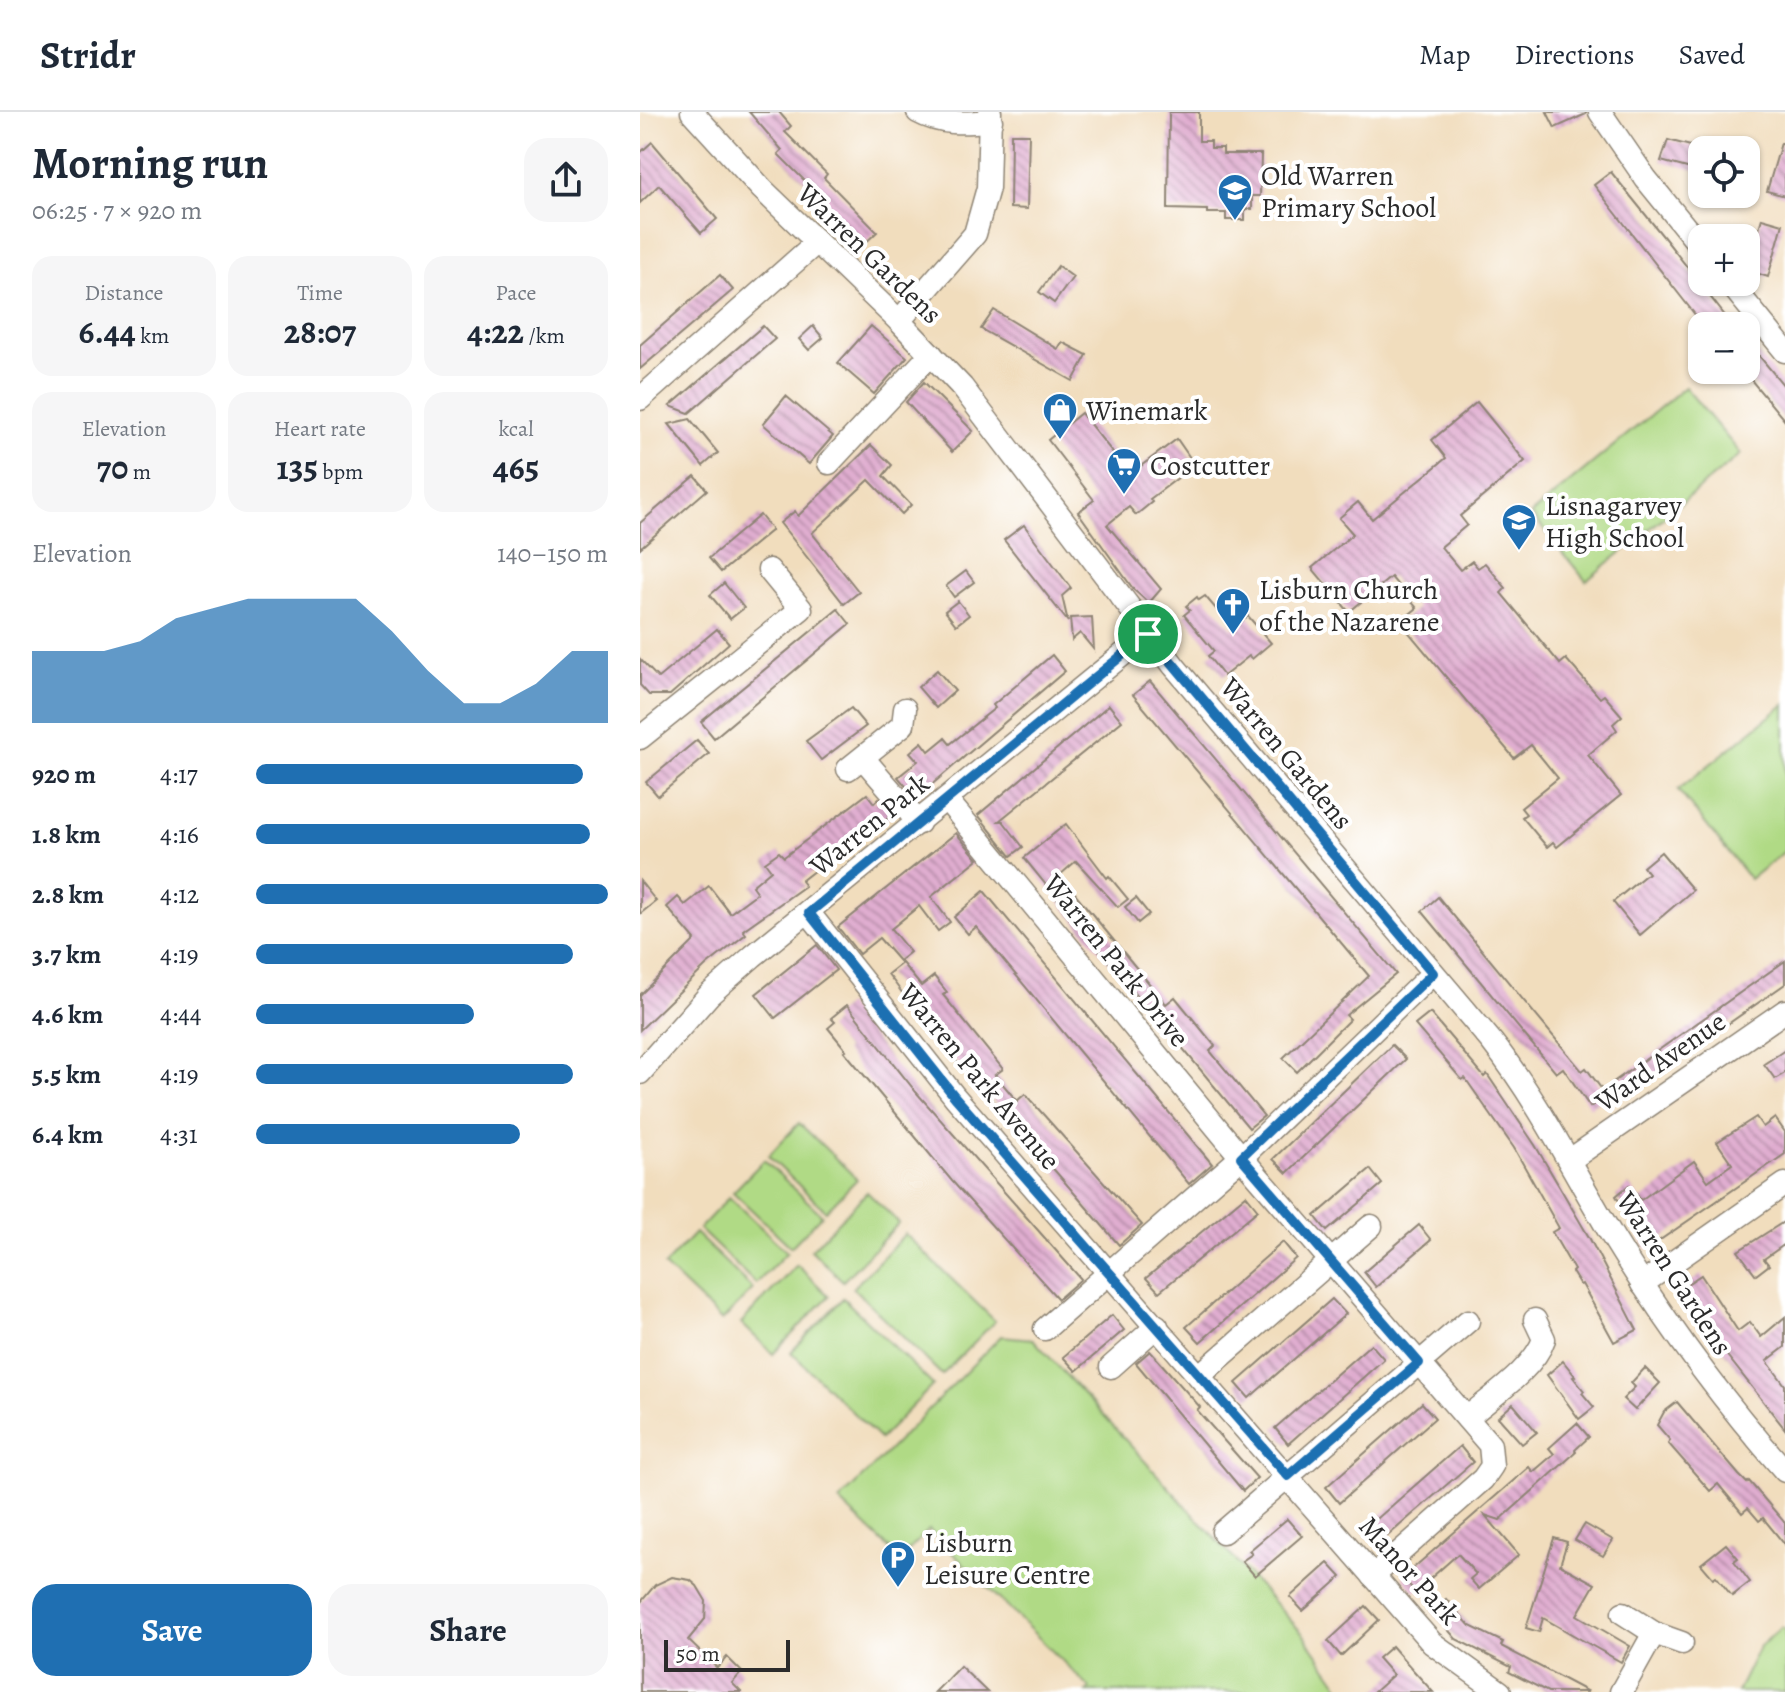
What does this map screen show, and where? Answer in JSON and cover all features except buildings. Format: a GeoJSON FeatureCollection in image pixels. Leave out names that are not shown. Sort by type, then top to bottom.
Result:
{"type":"FeatureCollection","features":[{"type":"Feature","properties":{"kind":"street","name":"Warren Gardens"},"geometry":{"type":"LineString","coordinates":[[692,112],[762,189],[931,354],[989,421],[1148,634],[1518,1076],[1642,1284],[1710,1381],[1785,1471]]}},
{"type":"Feature","properties":{"kind":"street"},"geometry":{"type":"LineString","coordinates":[[899,321],[975,234],[988,188],[990,117],[953,123],[918,112]]}},
{"type":"Feature","properties":{"kind":"street"},"geometry":{"type":"LineString","coordinates":[[1600,112],[1646,179],[1688,231]]}},
{"type":"Feature","properties":{"kind":"street"},"geometry":{"type":"LineString","coordinates":[[640,399],[816,243]]}},
{"type":"Feature","properties":{"kind":"street"},"geometry":{"type":"LineString","coordinates":[[1740,296],[1785,351]]}},
{"type":"Feature","properties":{"kind":"street"},"geometry":{"type":"LineString","coordinates":[[829,463],[931,354]]}},
{"type":"Feature","properties":{"kind":"street"},"geometry":{"type":"LineString","coordinates":[[643,731],[801,609],[769,570]]}},
{"type":"Feature","properties":{"kind":"street","name":"Warren Park"},"geometry":{"type":"LineString","coordinates":[[640,1073],[709,995],[753,956],[1148,634]]}},
{"type":"Feature","properties":{"kind":"street"},"geometry":{"type":"LineString","coordinates":[[905,709],[903,725],[856,764],[919,823]]}},
{"type":"Feature","properties":{"kind":"street","name":"Warren Park Drive"},"geometry":{"type":"LineString","coordinates":[[947,800],[1241,1157],[1490,1445],[1492,1466],[1483,1479],[1373,1576]]}},
{"type":"Feature","properties":{"kind":"street","name":"Warren Park Avenue"},"geometry":{"type":"LineString","coordinates":[[809,913],[955,1097],[1109,1274]]}},
{"type":"Feature","properties":{"kind":"street"},"geometry":{"type":"LineString","coordinates":[[1045,1329],[1241,1157],[1433,973]]}},
{"type":"Feature","properties":{"kind":"street","name":"Ward Avenue"},"geometry":{"type":"LineString","coordinates":[[1570,1160],[1785,1011]]}},
{"type":"Feature","properties":{"kind":"street"},"geometry":{"type":"LineString","coordinates":[[1642,1284],[1785,1184]]}},
{"type":"Feature","properties":{"kind":"street"},"geometry":{"type":"LineString","coordinates":[[1200,1375],[1371,1226]]}},
{"type":"Feature","properties":{"kind":"street","name":"Manor Park"},"geometry":{"type":"LineString","coordinates":[[1109,1274],[1432,1643],[1500,1692]]}},
{"type":"Feature","properties":{"kind":"street"},"geometry":{"type":"LineString","coordinates":[[1467,1418],[1530,1364],[1540,1351],[1544,1339],[1535,1320]]}},
{"type":"Feature","properties":{"kind":"street"},"geometry":{"type":"LineString","coordinates":[[1223,1532],[1468,1321]]}},
{"type":"Feature","properties":{"kind":"street"},"geometry":{"type":"LineString","coordinates":[[1111,1367],[1157,1326]]}},
{"type":"Feature","properties":{"kind":"street"},"geometry":{"type":"LineString","coordinates":[[1623,1613],[1654,1633],[1682,1643]]}},
{"type":"Feature","properties":{"kind":"street"},"geometry":{"type":"LineString","coordinates":[[1621,1692],[1654,1633]]}},
{"type":"Feature","properties":{"kind":"green space"},"geometry":{"type":"Polygon","coordinates":[[[1685,387],[1741,454],[1586,581],[1531,514],[1685,387]]]}},
{"type":"Feature","properties":{"kind":"green space"},"geometry":{"type":"Polygon","coordinates":[[[1785,704],[1785,851],[1750,879],[1678,790],[1785,704]]]}},
{"type":"Feature","properties":{"kind":"green space"},"geometry":{"type":"Polygon","coordinates":[[[799,1123],[857,1179],[826,1211],[768,1156],[799,1123]]]}},
{"type":"Feature","properties":{"kind":"green space"},"geometry":{"type":"Polygon","coordinates":[[[764,1160],[822,1215],[791,1247],[733,1192],[764,1160]]]}},
{"type":"Feature","properties":{"kind":"green space"},"geometry":{"type":"Polygon","coordinates":[[[867,1192],[899,1223],[843,1281],[811,1250],[867,1192]]]}},
{"type":"Feature","properties":{"kind":"green space"},"geometry":{"type":"Polygon","coordinates":[[[729,1197],[787,1252],[756,1284],[699,1229],[729,1197]]]}},
{"type":"Feature","properties":{"kind":"green space"},"geometry":{"type":"Polygon","coordinates":[[[695,1233],[753,1289],[722,1321],[664,1266],[695,1233]]]}},
{"type":"Feature","properties":{"kind":"green space"},"geometry":{"type":"Polygon","coordinates":[[[905,1234],[995,1321],[942,1375],[853,1288],[905,1234]]]}},
{"type":"Feature","properties":{"kind":"green space"},"geometry":{"type":"Polygon","coordinates":[[[797,1265],[829,1296],[773,1354],[741,1323],[797,1265]]]}},
{"type":"Feature","properties":{"kind":"green space"},"geometry":{"type":"Polygon","coordinates":[[[843,1298],[933,1385],[880,1439],[791,1352],[843,1298]]]}},
{"type":"Feature","properties":{"kind":"green space"},"geometry":{"type":"Polygon","coordinates":[[[1001,1336],[1033,1339],[1303,1634],[1344,1692],[1087,1692],[1090,1688],[929,1530],[900,1559],[839,1501],[1001,1336]]]}},
{"type":"Feature","properties":{"kind":"green space"},"geometry":{"type":"Polygon","coordinates":[[[1782,1627],[1785,1630],[1785,1692],[1737,1692],[1759,1647],[1782,1627]]]}},
{"type":"Feature","properties":{"kind":"place","name":"Old Warren Primary School"},"geometry":{"type":"Point","coordinates":[1235,222]}},
{"type":"Feature","properties":{"kind":"place","name":"Winemark"},"geometry":{"type":"Point","coordinates":[1060,441]}},
{"type":"Feature","properties":{"kind":"place","name":"Costcutter"},"geometry":{"type":"Point","coordinates":[1124,496]}},
{"type":"Feature","properties":{"kind":"place","name":"Lisnagarvey High School"},"geometry":{"type":"Point","coordinates":[1519,552]}},
{"type":"Feature","properties":{"kind":"place","name":"Lisburn Church of the Nazarene"},"geometry":{"type":"Point","coordinates":[1233,636]}},
{"type":"Feature","properties":{"kind":"place","name":"Lisburn Leisure Centre"},"geometry":{"type":"Point","coordinates":[898,1589]}},
{"type":"Feature","properties":{"kind":"route"},"geometry":{"type":"LineString","coordinates":[[1148,634],[1433,973],[1241,1157],[1419,1363],[1288,1476],[955,1097],[809,913],[1148,634]]}}]}
